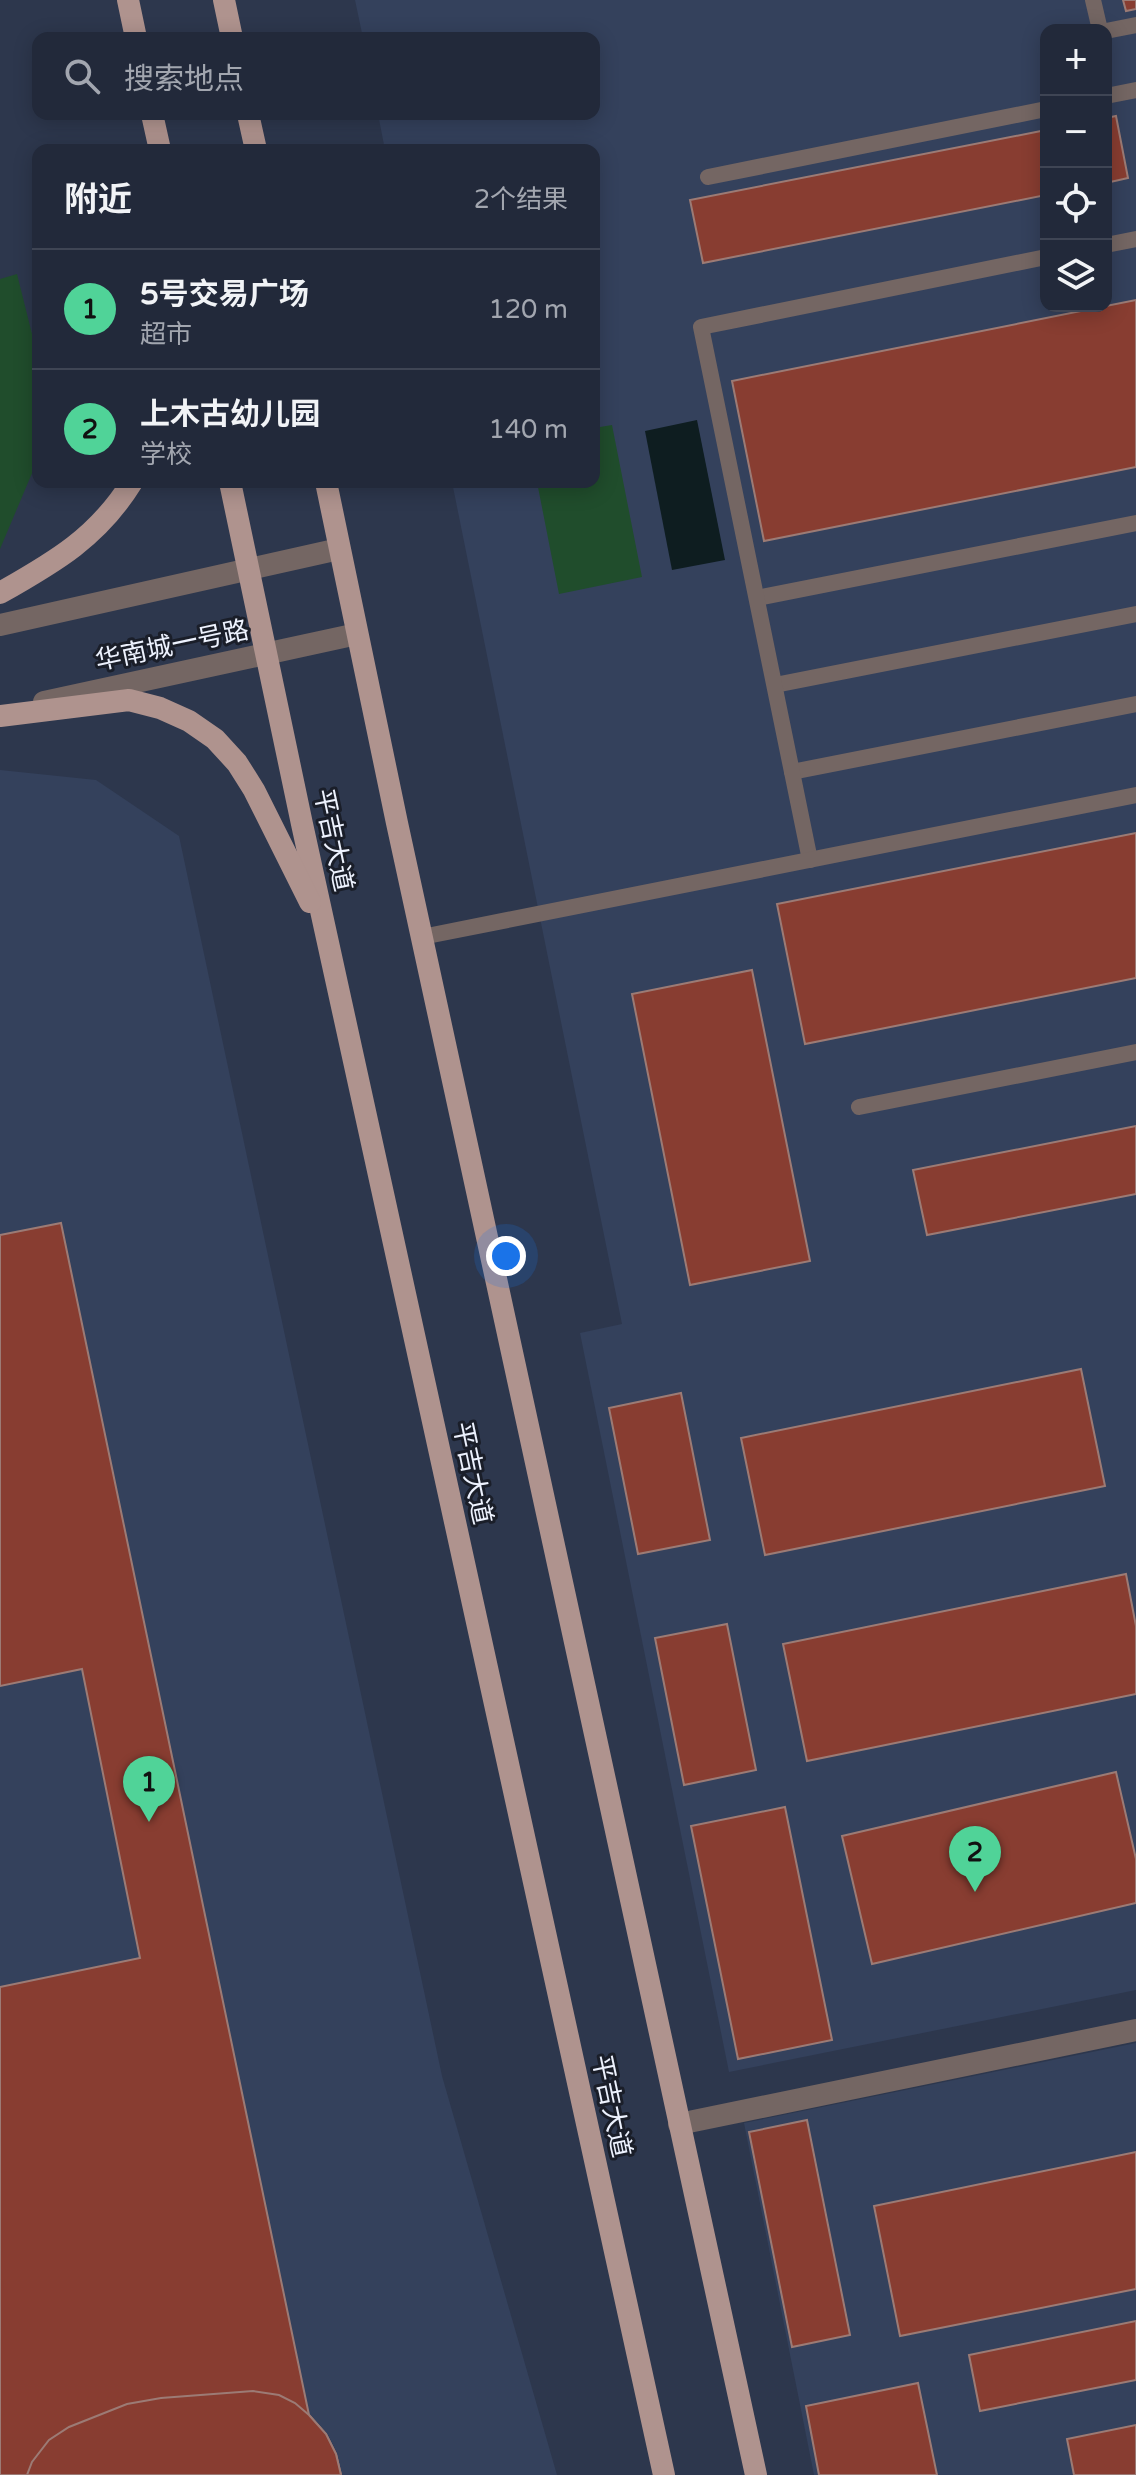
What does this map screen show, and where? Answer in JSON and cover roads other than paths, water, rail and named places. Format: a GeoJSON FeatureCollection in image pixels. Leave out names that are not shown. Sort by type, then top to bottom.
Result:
{"type":"FeatureCollection","features":[{"type":"Feature","properties":{"kind":"main road"},"geometry":{"type":"LineString","coordinates":[[128,0],[135,32]]}},
{"type":"Feature","properties":{"kind":"main road"},"geometry":{"type":"LineString","coordinates":[[224,0],[231,32]]}},
{"type":"Feature","properties":{"kind":"main road"},"geometry":{"type":"LineString","coordinates":[[153,120],[159,144]]}},
{"type":"Feature","properties":{"kind":"main road"},"geometry":{"type":"LineString","coordinates":[[249,120],[255,144]]}},
{"type":"Feature","properties":{"kind":"main road"},"geometry":{"type":"LineString","coordinates":[[0,593],[78,546],[101,525],[128,488]]}},
{"type":"Feature","properties":{"kind":"main road","name":"平吉大道"},"geometry":{"type":"LineString","coordinates":[[231,488],[664,2475]]}},
{"type":"Feature","properties":{"kind":"main road"},"geometry":{"type":"LineString","coordinates":[[327,488],[756,2475]]}},
{"type":"Feature","properties":{"kind":"main road"},"geometry":{"type":"LineString","coordinates":[[0,714],[129,700],[160,708],[189,721],[215,739],[237,763],[254,790],[326,933]]}},
{"type":"Feature","properties":{"kind":"street"},"geometry":{"type":"LineString","coordinates":[[0,625],[339,549]]}},
{"type":"Feature","properties":{"kind":"street","name":"华南城一号路"},"geometry":{"type":"LineString","coordinates":[[0,714],[357,634]]}},
{"type":"Feature","properties":{"kind":"street"},"geometry":{"type":"LineString","coordinates":[[679,2124],[1136,2030]]}},
{"type":"Feature","properties":{"kind":"lane"},"geometry":{"type":"LineString","coordinates":[[1093,0],[1099,24]]}},
{"type":"Feature","properties":{"kind":"lane"},"geometry":{"type":"LineString","coordinates":[[1112,30],[1136,25]]}},
{"type":"Feature","properties":{"kind":"lane"},"geometry":{"type":"LineString","coordinates":[[1112,95],[1136,90]]}},
{"type":"Feature","properties":{"kind":"lane"},"geometry":{"type":"LineString","coordinates":[[708,177],[1040,110]]}},
{"type":"Feature","properties":{"kind":"lane"},"geometry":{"type":"LineString","coordinates":[[1112,244],[1136,239]]}},
{"type":"Feature","properties":{"kind":"lane"},"geometry":{"type":"LineString","coordinates":[[810,860],[701,327],[1040,258]]}},
{"type":"Feature","properties":{"kind":"lane"},"geometry":{"type":"LineString","coordinates":[[757,598],[1136,523]]}},
{"type":"Feature","properties":{"kind":"lane"},"geometry":{"type":"LineString","coordinates":[[775,685],[1136,614]]}},
{"type":"Feature","properties":{"kind":"lane"},"geometry":{"type":"LineString","coordinates":[[792,772],[1136,704]]}},
{"type":"Feature","properties":{"kind":"lane"},"geometry":{"type":"LineString","coordinates":[[422,937],[1136,795]]}},
{"type":"Feature","properties":{"kind":"lane"},"geometry":{"type":"LineString","coordinates":[[859,1107],[1136,1052]]}},
{"type":"Feature","properties":{"kind":"place","name":"5号交易广场"},"geometry":{"type":"Point","coordinates":[149,1822]}},
{"type":"Feature","properties":{"kind":"place","name":"上木古幼儿园"},"geometry":{"type":"Point","coordinates":[975,1892]}}]}
